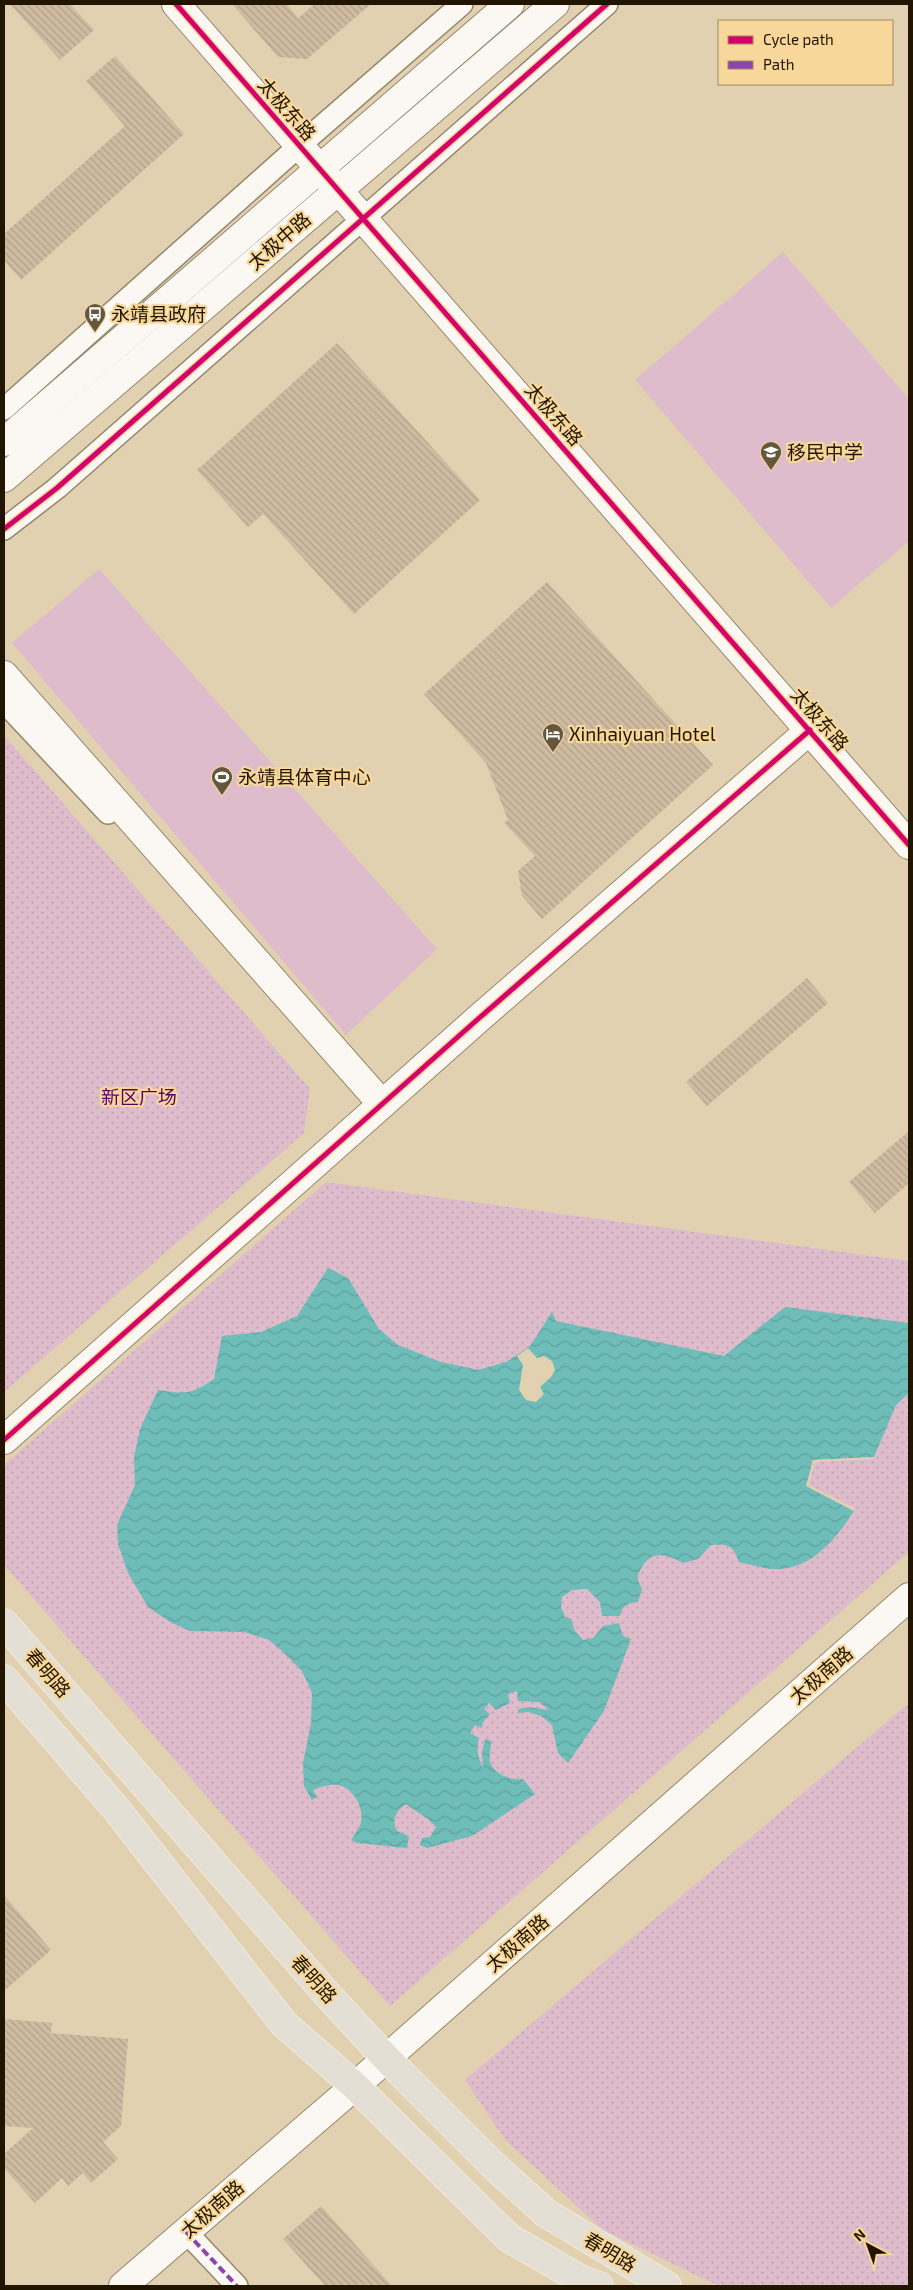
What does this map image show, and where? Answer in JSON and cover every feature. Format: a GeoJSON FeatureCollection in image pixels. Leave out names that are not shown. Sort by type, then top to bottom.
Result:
{"type":"FeatureCollection","features":[{"type":"Feature","properties":{"kind":"main road","name":"春明路"},"geometry":{"type":"LineString","coordinates":[[4,1623],[325,1992],[386,2058],[496,2168],[546,2213],[667,2286]]}},
{"type":"Feature","properties":{"kind":"main road","name":"春明路"},"geometry":{"type":"LineString","coordinates":[[4,1679],[117,1810],[284,2024],[355,2086],[509,2238],[580,2279],[598,2286]]}},
{"type":"Feature","properties":{"kind":"street","name":"太极东路"},"geometry":{"type":"LineString","coordinates":[[176,4],[909,844]]}},
{"type":"Feature","properties":{"kind":"street"},"geometry":{"type":"LineString","coordinates":[[4,409],[299,146],[462,4]]}},
{"type":"Feature","properties":{"kind":"street","name":"太极中路"},"geometry":{"type":"LineString","coordinates":[[4,442],[510,4]]}},
{"type":"Feature","properties":{"kind":"street","name":"太极中路"},"geometry":{"type":"LineString","coordinates":[[4,478],[555,4]]}},
{"type":"Feature","properties":{"kind":"street"},"geometry":{"type":"LineString","coordinates":[[4,529],[57,488],[361,218],[607,4]]}},
{"type":"Feature","properties":{"kind":"street"},"geometry":{"type":"LineString","coordinates":[[4,675],[382,1104]]}},
{"type":"Feature","properties":{"kind":"street"},"geometry":{"type":"LineString","coordinates":[[4,702],[382,1104]]}},
{"type":"Feature","properties":{"kind":"street"},"geometry":{"type":"LineString","coordinates":[[4,1440],[382,1104],[810,730]]}},
{"type":"Feature","properties":{"kind":"street","name":"太极南路"},"geometry":{"type":"LineString","coordinates":[[123,2286],[355,2086],[909,1597]]}},
{"type":"Feature","properties":{"kind":"street"},"geometry":{"type":"LineString","coordinates":[[186,2232],[238,2286]]}},
{"type":"Feature","properties":{"kind":"green space"},"geometry":{"type":"Polygon","coordinates":[[[783,252],[909,399],[909,541],[831,608],[635,380],[783,252]]]}},
{"type":"Feature","properties":{"kind":"green space","name":"永靖县体育中心"},"geometry":{"type":"Polygon","coordinates":[[[99,569],[437,949],[346,1035],[12,643],[99,569]]]}},
{"type":"Feature","properties":{"kind":"green space","name":"新区广场"},"geometry":{"type":"Polygon","coordinates":[[[4,735],[310,1089],[304,1133],[4,1392],[4,735]]]}},
{"type":"Feature","properties":{"kind":"green space"},"geometry":{"type":"Polygon","coordinates":[[[326,1182],[909,1261],[909,1552],[390,2006],[4,1565],[4,1465],[326,1182]]]}},
{"type":"Feature","properties":{"kind":"green space"},"geometry":{"type":"Polygon","coordinates":[[[909,1703],[909,2286],[719,2286],[603,2230],[506,2141],[465,2080],[909,1703]]]}},
{"type":"Feature","properties":{"kind":"water"},"geometry":{"type":"Polygon","coordinates":[[[328,1268],[348,1278],[379,1329],[398,1345],[441,1362],[478,1370],[506,1362],[530,1346],[552,1312],[556,1321],[724,1356],[785,1307],[909,1323],[909,1393],[896,1405],[874,1457],[813,1460],[807,1486],[854,1511],[840,1531],[815,1556],[793,1567],[776,1569],[739,1562],[735,1552],[726,1545],[711,1545],[698,1559],[683,1563],[667,1556],[655,1556],[649,1558],[637,1578],[642,1589],[638,1602],[626,1606],[620,1616],[602,1616],[600,1602],[587,1589],[572,1590],[562,1597],[561,1607],[565,1617],[571,1619],[575,1631],[583,1640],[593,1638],[603,1626],[619,1623],[623,1636],[631,1639],[604,1711],[568,1763],[558,1753],[552,1725],[541,1716],[528,1712],[517,1713],[519,1709],[528,1707],[549,1710],[539,1702],[518,1701],[517,1691],[508,1694],[510,1703],[496,1710],[489,1703],[484,1709],[490,1714],[483,1722],[482,1728],[475,1725],[470,1733],[479,1738],[478,1753],[483,1768],[482,1753],[485,1739],[491,1741],[490,1762],[495,1770],[508,1778],[523,1779],[535,1794],[472,1836],[427,1848],[420,1845],[422,1838],[430,1837],[436,1827],[406,1804],[397,1813],[394,1823],[397,1831],[409,1836],[407,1848],[357,1843],[351,1840],[361,1822],[361,1810],[352,1794],[343,1787],[328,1785],[313,1790],[317,1797],[312,1800],[304,1786],[303,1763],[311,1723],[312,1693],[302,1671],[269,1640],[244,1632],[190,1631],[170,1622],[148,1607],[128,1573],[118,1544],[117,1525],[135,1485],[134,1457],[140,1429],[158,1390],[188,1392],[214,1379],[222,1336],[261,1332],[297,1316],[328,1268]]]}},
{"type":"Feature","properties":{"kind":"pier"},"geometry":{"type":"Polygon","coordinates":[[[528,1348],[537,1358],[544,1356],[552,1361],[555,1370],[551,1377],[540,1387],[544,1394],[536,1402],[526,1400],[519,1390],[523,1365],[517,1356],[528,1348]]]}},
{"type":"Feature","properties":{"kind":"pier"},"geometry":{"type":"Polygon","coordinates":[[[874,1457],[873,1459],[815,1462],[809,1485],[855,1508],[854,1511],[806,1486],[813,1460],[874,1457]]]}},
{"type":"Feature","properties":{"kind":"building"},"geometry":{"type":"Polygon","coordinates":[[[10,4],[70,4],[94,30],[60,60],[10,4]]]}},
{"type":"Feature","properties":{"kind":"building"},"geometry":{"type":"Polygon","coordinates":[[[232,4],[287,4],[298,18],[315,4],[371,4],[307,59],[278,57],[232,4]]]}},
{"type":"Feature","properties":{"kind":"building"},"geometry":{"type":"Polygon","coordinates":[[[115,56],[184,134],[21,280],[4,260],[4,234],[125,126],[86,81],[115,56]]]}},
{"type":"Feature","properties":{"kind":"building"},"geometry":{"type":"Polygon","coordinates":[[[337,343],[480,500],[354,614],[263,514],[248,527],[197,470],[337,343]]]}},
{"type":"Feature","properties":{"kind":"building"},"geometry":{"type":"Polygon","coordinates":[[[547,582],[713,765],[542,919],[522,896],[518,871],[535,856],[504,823],[508,820],[486,763],[424,694],[547,582]]]}},
{"type":"Feature","properties":{"kind":"building"},"geometry":{"type":"Polygon","coordinates":[[[807,978],[828,1003],[707,1106],[686,1082],[807,978]]]}},
{"type":"Feature","properties":{"kind":"building"},"geometry":{"type":"Polygon","coordinates":[[[909,1131],[909,1183],[875,1213],[849,1182],[909,1131]]]}},
{"type":"Feature","properties":{"kind":"building"},"geometry":{"type":"Polygon","coordinates":[[[4,1895],[51,1950],[4,1991],[4,1895]]]}},
{"type":"Feature","properties":{"kind":"building"},"geometry":{"type":"Polygon","coordinates":[[[4,2019],[52,2023],[51,2033],[128,2039],[121,2126],[103,2142],[118,2159],[91,2183],[83,2173],[68,2186],[62,2178],[35,2203],[4,2168],[4,2154],[33,2128],[4,2126],[4,2019]]]}},
{"type":"Feature","properties":{"kind":"building"},"geometry":{"type":"Polygon","coordinates":[[[321,2206],[392,2286],[325,2286],[283,2239],[321,2206]]]}},
{"type":"Feature","properties":{"kind":"marked path"},"geometry":{"type":"LineString","coordinates":[[186,2232],[237,2286]]}},
{"type":"Feature","properties":{"kind":"cycle path"},"geometry":{"type":"LineString","coordinates":[[176,4],[909,845]]}},
{"type":"Feature","properties":{"kind":"cycle path"},"geometry":{"type":"LineString","coordinates":[[4,529],[57,488],[607,4]]}},
{"type":"Feature","properties":{"kind":"cycle path"},"geometry":{"type":"LineString","coordinates":[[4,1440],[478,1019],[810,730]]}},
{"type":"Feature","properties":{"kind":"place","name":"永靖县政府"},"geometry":{"type":"Point","coordinates":[95,333]}},
{"type":"Feature","properties":{"kind":"place","name":"移民中学"},"geometry":{"type":"Point","coordinates":[771,471]}},
{"type":"Feature","properties":{"kind":"place","name":"Xinhaiyuan Hotel"},"geometry":{"type":"Point","coordinates":[553,753]}},
{"type":"Feature","properties":{"kind":"place","name":"永靖县体育中心"},"geometry":{"type":"Point","coordinates":[222,796]}}]}
